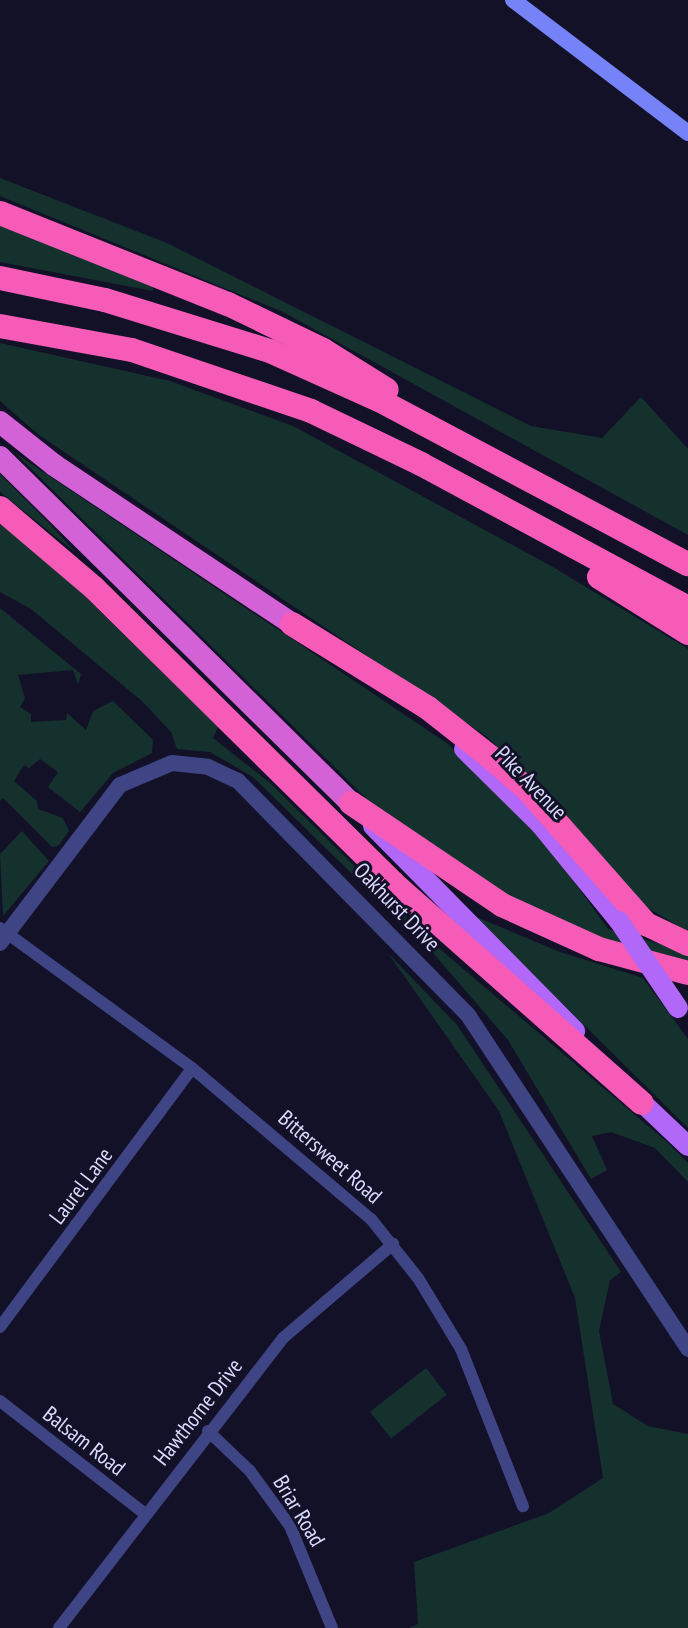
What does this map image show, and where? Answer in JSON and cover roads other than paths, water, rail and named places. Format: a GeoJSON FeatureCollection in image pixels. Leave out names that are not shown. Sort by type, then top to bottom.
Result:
{"type":"FeatureCollection","features":[{"type":"Feature","properties":{"kind":"highway"},"geometry":{"type":"LineString","coordinates":[[0,213],[228,304],[323,350],[504,465]]}},
{"type":"Feature","properties":{"kind":"highway"},"geometry":{"type":"LineString","coordinates":[[0,278],[105,300],[270,351],[504,465],[688,564]]}},
{"type":"Feature","properties":{"kind":"highway"},"geometry":{"type":"LineString","coordinates":[[0,326],[132,350],[222,377],[311,411],[421,464],[688,608]]}},
{"type":"Feature","properties":{"kind":"highway"},"geometry":{"type":"LineString","coordinates":[[0,422],[54,465],[292,624],[428,708],[527,789],[646,924],[688,944]]}},
{"type":"Feature","properties":{"kind":"highway"},"geometry":{"type":"LineString","coordinates":[[0,457],[351,803],[502,905],[599,949],[688,973]]}},
{"type":"Feature","properties":{"kind":"highway"},"geometry":{"type":"LineString","coordinates":[[421,464],[688,633]]}},
{"type":"Feature","properties":{"kind":"highway"},"geometry":{"type":"LineString","coordinates":[[0,508],[94,588],[393,883],[642,1103]]}},
{"type":"Feature","properties":{"kind":"main road"},"geometry":{"type":"LineString","coordinates":[[513,0],[688,133]]}},
{"type":"Feature","properties":{"kind":"main road","name":"Pike Avenue"},"geometry":{"type":"LineString","coordinates":[[292,624],[462,747],[502,784],[619,921],[683,1015]]}},
{"type":"Feature","properties":{"kind":"main road"},"geometry":{"type":"LineString","coordinates":[[351,803],[642,1103],[688,1146]]}},
{"type":"Feature","properties":{"kind":"street","name":"Oakhurst Drive"},"geometry":{"type":"LineString","coordinates":[[2,935],[120,785],[172,763],[208,767],[238,781],[468,1015],[688,1349]]}},
{"type":"Feature","properties":{"kind":"street","name":"Bittersweet Road"},"geometry":{"type":"LineString","coordinates":[[2,935],[192,1068],[325,1175],[393,1244],[461,1349],[523,1506]]}},
{"type":"Feature","properties":{"kind":"street","name":"Laurel Lane"},"geometry":{"type":"LineString","coordinates":[[0,1327],[192,1068]]}},
{"type":"Feature","properties":{"kind":"street","name":"Hawthorne Drive"},"geometry":{"type":"LineString","coordinates":[[59,1628],[144,1513],[283,1338],[393,1244]]}},
{"type":"Feature","properties":{"kind":"street","name":"Balsam Road"},"geometry":{"type":"LineString","coordinates":[[0,1401],[144,1513]]}},
{"type":"Feature","properties":{"kind":"street","name":"Briar Road"},"geometry":{"type":"LineString","coordinates":[[208,1431],[250,1471],[290,1526],[332,1628]]}}]}
